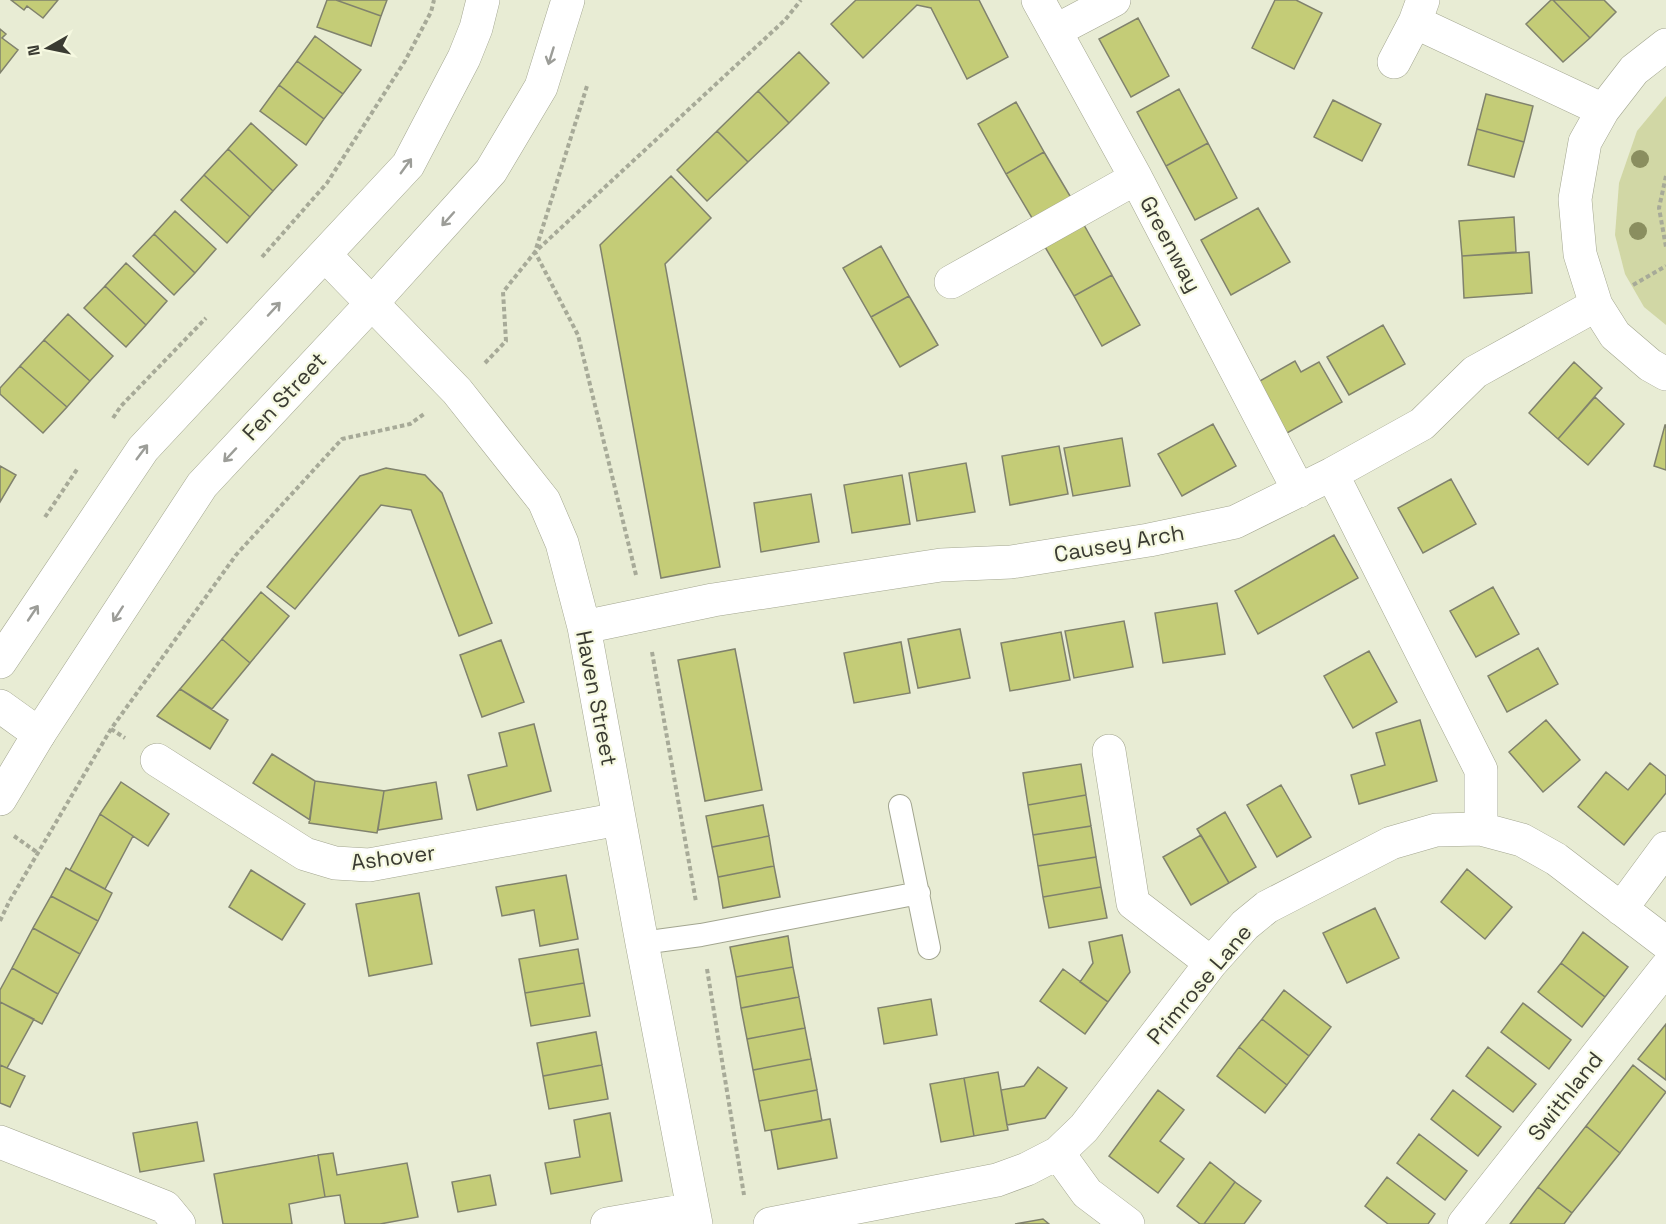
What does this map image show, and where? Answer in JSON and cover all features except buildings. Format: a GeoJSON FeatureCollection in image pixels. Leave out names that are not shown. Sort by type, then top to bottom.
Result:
{"type":"FeatureCollection","features":[{"type":"Feature","properties":{"kind":"street"},"geometry":{"type":"LineString","coordinates":[[0,662],[143,449],[408,165],[464,58],[476,28],[483,0]]}},
{"type":"Feature","properties":{"kind":"street","name":"Fen Street"},"geometry":{"type":"LineString","coordinates":[[0,799],[39,734],[202,485],[372,303],[491,171],[541,87],[568,0]]}},
{"type":"Feature","properties":{"kind":"street","name":"Greenway"},"geometry":{"type":"LineString","coordinates":[[1038,0],[1136,178],[1299,491]]}},
{"type":"Feature","properties":{"kind":"street"},"geometry":{"type":"LineString","coordinates":[[1056,31],[1114,0]]}},
{"type":"Feature","properties":{"kind":"street"},"geometry":{"type":"LineString","coordinates":[[1394,62],[1419,11],[1602,110]]}},
{"type":"Feature","properties":{"kind":"street"},"geometry":{"type":"LineString","coordinates":[[1666,45],[1634,70],[1602,110],[1585,142],[1575,199],[1580,255],[1596,305],[1615,335],[1650,365],[1666,374]]}},
{"type":"Feature","properties":{"kind":"street"},"geometry":{"type":"LineString","coordinates":[[951,282],[1136,178]]}},
{"type":"Feature","properties":{"kind":"street","name":"Haven Street"},"geometry":{"type":"LineString","coordinates":[[325,255],[458,391],[543,501],[562,543],[584,627],[695,1216]]}},
{"type":"Feature","properties":{"kind":"street","name":"Causey Arch"},"geometry":{"type":"LineString","coordinates":[[584,627],[712,600],[941,565],[1011,562],[1149,540],[1235,522],[1332,474],[1422,424],[1475,372],[1596,305]]}},
{"type":"Feature","properties":{"kind":"street"},"geometry":{"type":"LineString","coordinates":[[1332,474],[1481,770],[1481,829]]}},
{"type":"Feature","properties":{"kind":"street"},"geometry":{"type":"LineString","coordinates":[[0,706],[39,734]]}},
{"type":"Feature","properties":{"kind":"street"},"geometry":{"type":"LineString","coordinates":[[1109,751],[1133,903],[1211,963]]}},
{"type":"Feature","properties":{"kind":"street","name":"Ashover"},"geometry":{"type":"LineString","coordinates":[[157,760],[305,854],[335,863],[369,865],[619,819]]}},
{"type":"Feature","properties":{"kind":"street","name":"Primrose Lane"},"geometry":{"type":"LineString","coordinates":[[770,1224],[997,1180],[1027,1169],[1058,1153],[1084,1128],[1211,963],[1245,925],[1267,907],[1391,843],[1436,830],[1481,829],[1522,840],[1556,859],[1666,942]]}},
{"type":"Feature","properties":{"kind":"street"},"geometry":{"type":"LineString","coordinates":[[1621,909],[1666,848]]}},
{"type":"Feature","properties":{"kind":"street","name":"Swithland"},"geometry":{"type":"LineString","coordinates":[[1464,1224],[1666,968]]}},
{"type":"Feature","properties":{"kind":"street"},"geometry":{"type":"LineString","coordinates":[[0,1142],[165,1207],[179,1224]]}},
{"type":"Feature","properties":{"kind":"street"},"geometry":{"type":"LineString","coordinates":[[1058,1153],[1087,1193],[1128,1224]]}},
{"type":"Feature","properties":{"kind":"street"},"geometry":{"type":"LineString","coordinates":[[607,1224],[695,1216]]}},
{"type":"Feature","properties":{"kind":"lane"},"geometry":{"type":"LineString","coordinates":[[900,806],[929,948]]}},
{"type":"Feature","properties":{"kind":"lane"},"geometry":{"type":"LineString","coordinates":[[642,943],[701,935],[919,893]]}},
{"type":"Feature","properties":{"kind":"path"},"geometry":{"type":"LineString","coordinates":[[258,262],[327,183],[405,61],[431,12],[434,0]]}},
{"type":"Feature","properties":{"kind":"path"},"geometry":{"type":"LineString","coordinates":[[0,921],[111,729],[236,555],[342,439],[410,424],[458,391],[506,341],[503,292],[535,252],[589,75]]}},
{"type":"Feature","properties":{"kind":"path"},"geometry":{"type":"LineString","coordinates":[[1666,176],[1659,208],[1666,248]]}},
{"type":"Feature","properties":{"kind":"path"},"geometry":{"type":"LineString","coordinates":[[108,426],[121,406],[210,314]]}},
{"type":"Feature","properties":{"kind":"path"},"geometry":{"type":"LineString","coordinates":[[42,521],[81,464]]}},
{"type":"Feature","properties":{"kind":"path"},"geometry":{"type":"LineString","coordinates":[[9,833],[38,853]]}},
{"type":"Feature","properties":{"kind":"path"},"geometry":{"type":"LineString","coordinates":[[0,914],[9,902]]}},
{"type":"Feature","properties":{"kind":"green space"},"geometry":{"type":"Polygon","coordinates":[[[1666,96],[1666,325],[1644,307],[1625,274],[1615,235],[1619,183],[1637,131],[1666,96]]]}}]}
